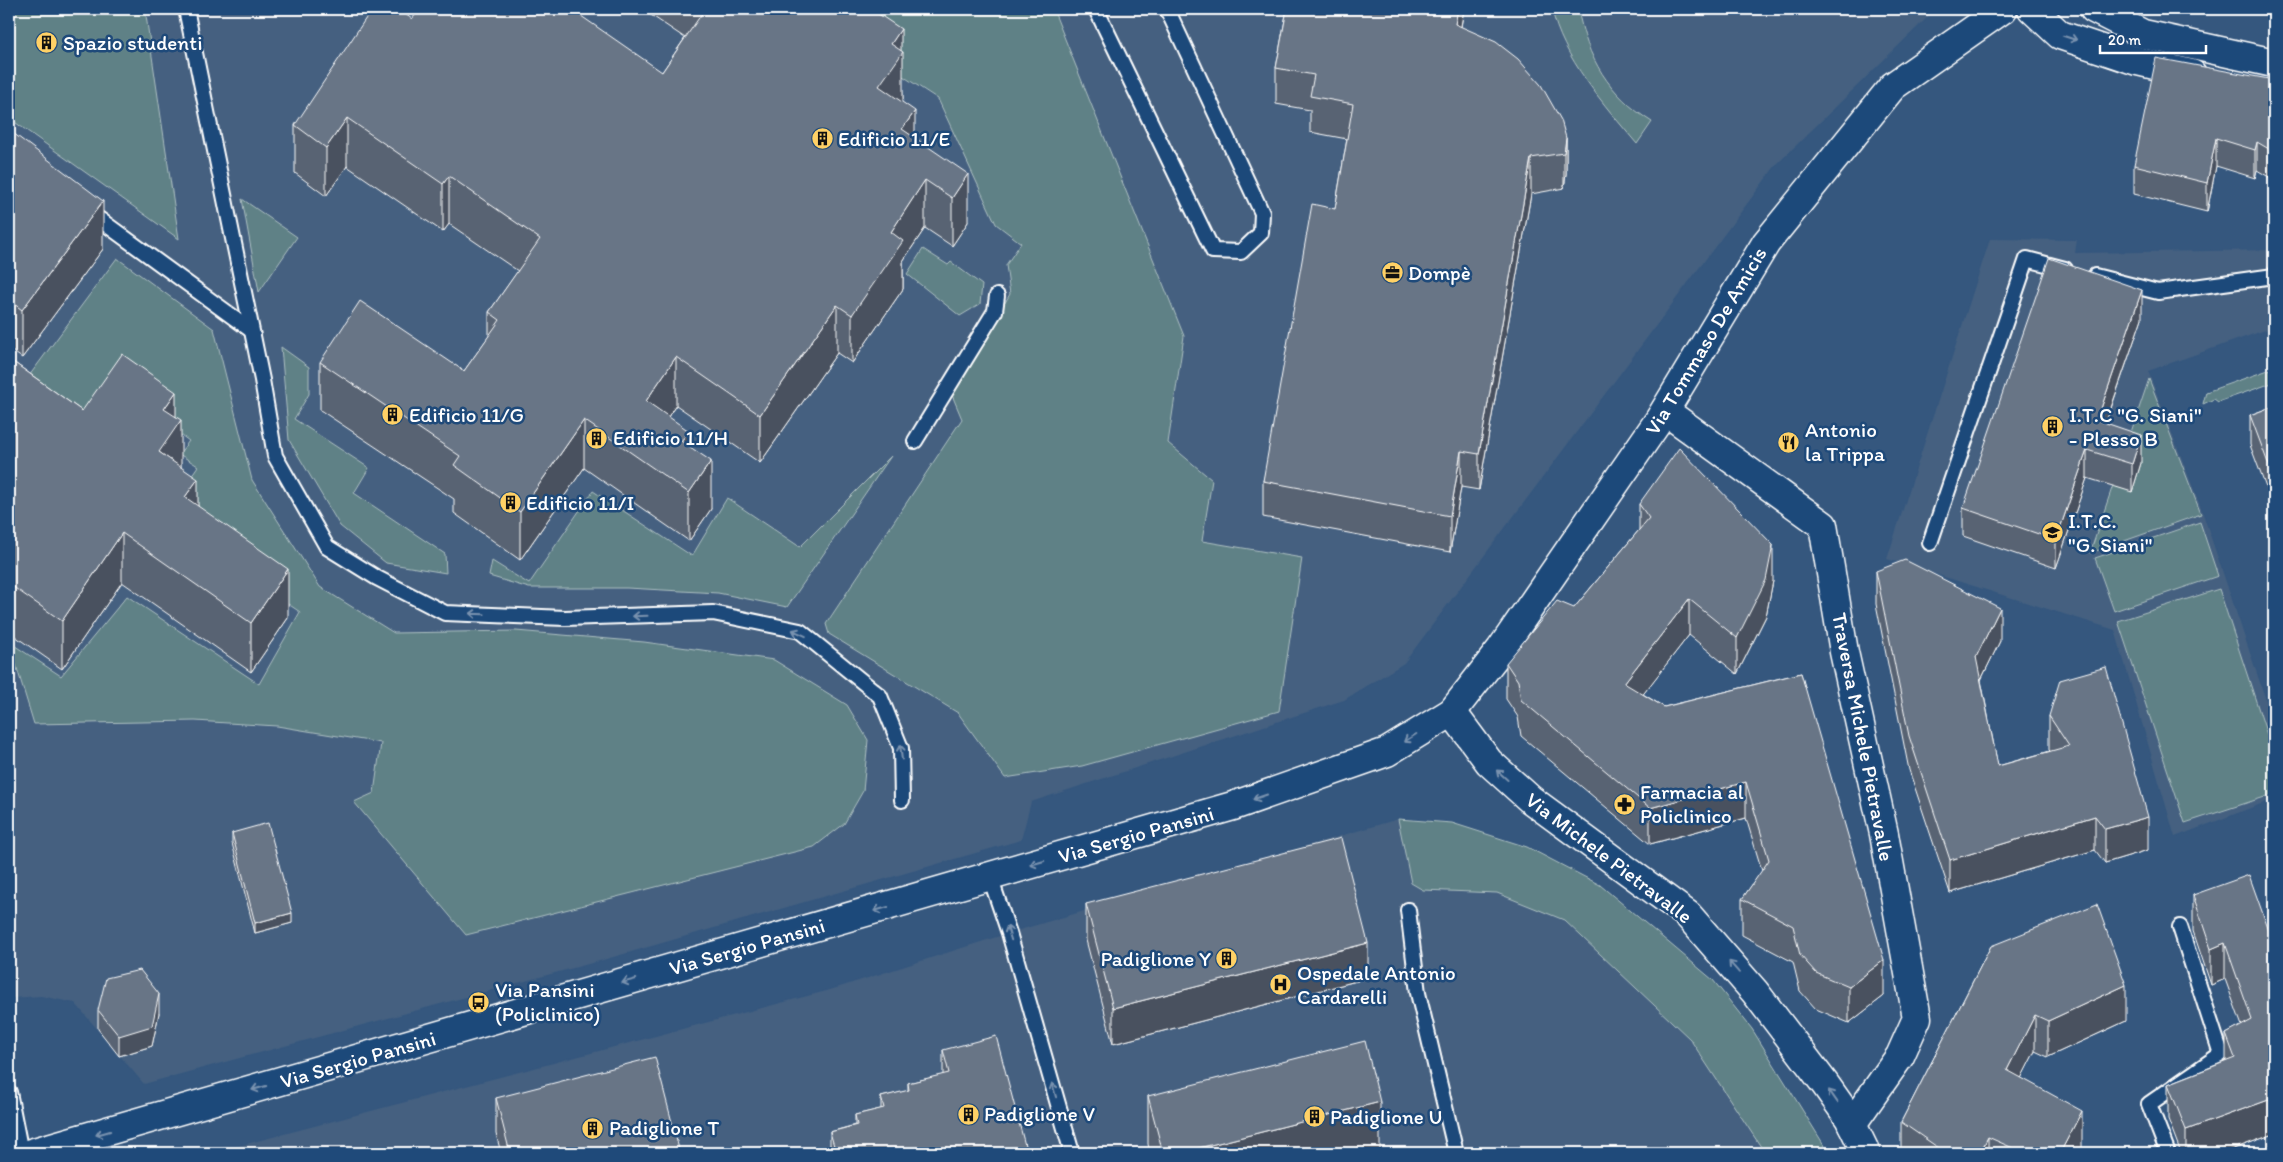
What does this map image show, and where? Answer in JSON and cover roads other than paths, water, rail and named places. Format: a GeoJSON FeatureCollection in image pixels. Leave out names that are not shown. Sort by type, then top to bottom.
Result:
{"type":"FeatureCollection","features":[{"type":"Feature","properties":{"kind":"main road","name":"Via Tommaso De Amicis"},"geometry":{"type":"LineString","coordinates":[[1452,712],[1501,649],[1662,416],[1766,243],[1893,86],[2003,9]]}},
{"type":"Feature","properties":{"kind":"main road"},"geometry":{"type":"LineString","coordinates":[[2032,9],[2060,35],[2138,61],[2220,80]]}},
{"type":"Feature","properties":{"kind":"main road"},"geometry":{"type":"LineString","coordinates":[[2094,9],[2143,34],[2274,63]]}},
{"type":"Feature","properties":{"kind":"main road","name":"Traversa Michele Pietravalle"},"geometry":{"type":"LineString","coordinates":[[1662,416],[1815,530],[1840,670],[1879,841],[1910,1018],[1896,1051],[1851,1121]]}},
{"type":"Feature","properties":{"kind":"main road","name":"Via Sergio Pansini"},"geometry":{"type":"LineString","coordinates":[[31,1153],[1233,806],[1387,752],[1452,712]]}},
{"type":"Feature","properties":{"kind":"main road","name":"Via Michele Pietravalle"},"geometry":{"type":"LineString","coordinates":[[1452,712],[1488,762],[1530,799],[1688,915],[1755,992],[1851,1121],[1866,1153]]}},
{"type":"Feature","properties":{"kind":"lane"},"geometry":{"type":"LineString","coordinates":[[186,9],[275,456],[327,546],[377,578],[445,613],[565,618],[713,613],[800,631],[880,696],[902,748],[902,800]]}},
{"type":"Feature","properties":{"kind":"lane"},"geometry":{"type":"LineString","coordinates":[[1096,9],[1213,251],[1241,252],[1261,233],[1262,213],[1167,9]]}},
{"type":"Feature","properties":{"kind":"lane"},"geometry":{"type":"LineString","coordinates":[[73,200],[251,330]]}},
{"type":"Feature","properties":{"kind":"lane"},"geometry":{"type":"LineString","coordinates":[[1930,543],[2027,259],[2158,292],[2274,276]]}},
{"type":"Feature","properties":{"kind":"lane"},"geometry":{"type":"LineString","coordinates":[[915,442],[995,311],[997,296]]}},
{"type":"Feature","properties":{"kind":"lane"},"geometry":{"type":"LineString","coordinates":[[990,877],[1009,933],[1072,1153]]}},
{"type":"Feature","properties":{"kind":"lane"},"geometry":{"type":"LineString","coordinates":[[1408,910],[1418,992],[1456,1153]]}},
{"type":"Feature","properties":{"kind":"lane"},"geometry":{"type":"LineString","coordinates":[[2168,1153],[2150,1104],[2221,1054],[2180,927]]}},
{"type":"Feature","properties":{"kind":"lane"},"geometry":{"type":"LineString","coordinates":[[9,1092],[21,1153]]}},
{"type":"Feature","properties":{"kind":"place","name":"Spazio studenti"},"geometry":{"type":"Point","coordinates":[47,43]}},
{"type":"Feature","properties":{"kind":"place","name":"Edificio 11/E"},"geometry":{"type":"Point","coordinates":[822,139]}},
{"type":"Feature","properties":{"kind":"place","name":"Dompè"},"geometry":{"type":"Point","coordinates":[1392,273]}},
{"type":"Feature","properties":{"kind":"place","name":"Edificio 11/G"},"geometry":{"type":"Point","coordinates":[393,415]}},
{"type":"Feature","properties":{"kind":"place","name":"I.T.C \"G. Siani\" - Plesso B"},"geometry":{"type":"Point","coordinates":[2053,427]}},
{"type":"Feature","properties":{"kind":"place","name":"Edificio 11/H"},"geometry":{"type":"Point","coordinates":[597,438]}},
{"type":"Feature","properties":{"kind":"place","name":"Antonio la Trippa"},"geometry":{"type":"Point","coordinates":[1789,442]}},
{"type":"Feature","properties":{"kind":"place","name":"Edificio 11/I"},"geometry":{"type":"Point","coordinates":[510,503]}},
{"type":"Feature","properties":{"kind":"place","name":"I.T.C. \"G. Siani\""},"geometry":{"type":"Point","coordinates":[2052,533]}},
{"type":"Feature","properties":{"kind":"place","name":"Farmacia al Policlinico"},"geometry":{"type":"Point","coordinates":[1624,804]}},
{"type":"Feature","properties":{"kind":"place","name":"Padiglione Y"},"geometry":{"type":"Point","coordinates":[1227,959]}},
{"type":"Feature","properties":{"kind":"place","name":"Ospedale Antonio Cardarelli"},"geometry":{"type":"Point","coordinates":[1281,985]}},
{"type":"Feature","properties":{"kind":"place","name":"Via Pansini (Policlinico)"},"geometry":{"type":"Point","coordinates":[479,1002]}},
{"type":"Feature","properties":{"kind":"place","name":"Padiglione V"},"geometry":{"type":"Point","coordinates":[968,1114]}},
{"type":"Feature","properties":{"kind":"place","name":"Padiglione U"},"geometry":{"type":"Point","coordinates":[1314,1117]}},
{"type":"Feature","properties":{"kind":"place","name":"Padiglione T"},"geometry":{"type":"Point","coordinates":[593,1128]}}]}
